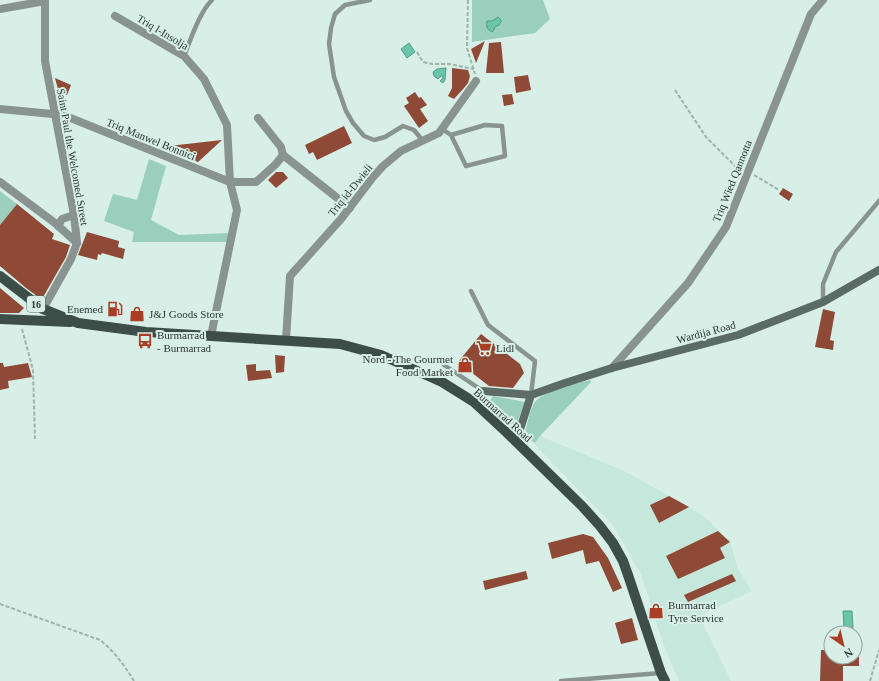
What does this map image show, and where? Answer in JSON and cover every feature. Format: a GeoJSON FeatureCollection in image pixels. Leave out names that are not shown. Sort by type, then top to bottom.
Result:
{"type":"FeatureCollection","features":[{"type":"Feature","properties":{"kind":"main road","name":"Burmarrad Road"},"geometry":{"type":"LineString","coordinates":[[0,276],[43,310],[78,323],[146,332],[340,344],[381,355],[442,382],[474,402],[582,506],[613,543],[628,575],[663,677]]}},
{"type":"Feature","properties":{"kind":"main road","name":"16"},"geometry":{"type":"LineString","coordinates":[[0,320],[78,323]]}},
{"type":"Feature","properties":{"kind":"street"},"geometry":{"type":"LineString","coordinates":[[0,9],[45,0]]}},
{"type":"Feature","properties":{"kind":"street","name":"Saint Paul the Welcomed Street"},"geometry":{"type":"LineString","coordinates":[[43,310],[71,259],[77,243],[74,215],[44,62],[45,0]]}},
{"type":"Feature","properties":{"kind":"street","name":"Triq Wied Qannotta"},"geometry":{"type":"LineString","coordinates":[[612,368],[688,283],[726,227],[811,14],[823,0]]}},
{"type":"Feature","properties":{"kind":"street","name":"Triq l-Insolja"},"geometry":{"type":"LineString","coordinates":[[115,16],[184,56],[204,79],[227,125],[230,182],[237,210],[211,336]]}},
{"type":"Feature","properties":{"kind":"street","name":"Triq id-Dwieli"},"geometry":{"type":"LineString","coordinates":[[286,340],[290,276],[341,219],[383,166],[398,153],[436,135],[442,129],[476,81]]}},
{"type":"Feature","properties":{"kind":"street","name":"Triq Manwel Bonnici"},"geometry":{"type":"LineString","coordinates":[[0,109],[63,116],[230,182],[256,182],[284,155]]}},
{"type":"Feature","properties":{"kind":"street"},"geometry":{"type":"LineString","coordinates":[[258,118],[281,147],[284,155],[350,208]]}},
{"type":"Feature","properties":{"kind":"street"},"geometry":{"type":"LineString","coordinates":[[0,182],[58,226],[77,243]]}},
{"type":"Feature","properties":{"kind":"street"},"geometry":{"type":"LineString","coordinates":[[58,226],[62,219],[74,215]]}},
{"type":"Feature","properties":{"kind":"street","name":"Wardija Road"},"geometry":{"type":"LineString","coordinates":[[483,391],[531,395],[612,368],[738,335],[823,302],[879,270]]}},
{"type":"Feature","properties":{"kind":"street"},"geometry":{"type":"LineString","coordinates":[[474,402],[483,391]]}},
{"type":"Feature","properties":{"kind":"street"},"geometry":{"type":"LineString","coordinates":[[516,442],[531,395]]}},
{"type":"Feature","properties":{"kind":"lane"},"geometry":{"type":"LineString","coordinates":[[184,56],[207,5],[212,0]]}},
{"type":"Feature","properties":{"kind":"lane"},"geometry":{"type":"LineString","coordinates":[[370,0],[345,6],[335,14],[331,28],[329,44],[334,77],[346,111],[364,136],[374,140],[385,137],[403,126],[414,130],[423,141]]}},
{"type":"Feature","properties":{"kind":"lane"},"geometry":{"type":"LineString","coordinates":[[442,129],[451,135],[466,166],[505,156],[502,126],[485,125],[451,135]]}},
{"type":"Feature","properties":{"kind":"lane"},"geometry":{"type":"LineString","coordinates":[[823,302],[823,284],[836,252],[879,201]]}},
{"type":"Feature","properties":{"kind":"lane"},"geometry":{"type":"LineString","coordinates":[[471,291],[488,325],[534,361],[531,395]]}},
{"type":"Feature","properties":{"kind":"lane"},"geometry":{"type":"LineString","coordinates":[[444,365],[483,391]]}},
{"type":"Feature","properties":{"kind":"lane"},"geometry":{"type":"LineString","coordinates":[[562,681],[663,677]]}},
{"type":"Feature","properties":{"kind":"path"},"geometry":{"type":"LineString","coordinates":[[468,0],[467,48],[474,69],[476,81]]}},
{"type":"Feature","properties":{"kind":"path"},"geometry":{"type":"LineString","coordinates":[[417,52],[423,62],[432,64],[449,64],[474,69]]}},
{"type":"Feature","properties":{"kind":"path"},"geometry":{"type":"LineString","coordinates":[[675,90],[706,137],[747,174],[779,190]]}},
{"type":"Feature","properties":{"kind":"path"},"geometry":{"type":"LineString","coordinates":[[20,321],[33,370],[35,438]]}},
{"type":"Feature","properties":{"kind":"path"},"geometry":{"type":"LineString","coordinates":[[0,604],[100,640],[109,647],[129,672],[134,681]]}},
{"type":"Feature","properties":{"kind":"path"},"geometry":{"type":"LineString","coordinates":[[870,681],[879,650]]}},
{"type":"Feature","properties":{"kind":"shaded area"},"geometry":{"type":"Polygon","coordinates":[[[472,0],[543,0],[550,19],[535,33],[472,42],[472,0]]]}},
{"type":"Feature","properties":{"kind":"shaded area"},"geometry":{"type":"Polygon","coordinates":[[[498,17],[501,22],[492,32],[487,28],[487,21],[492,21],[498,17]]]}},
{"type":"Feature","properties":{"kind":"shaded area"},"geometry":{"type":"Polygon","coordinates":[[[409,43],[415,52],[407,58],[401,49],[409,43]]]}},
{"type":"Feature","properties":{"kind":"shaded area"},"geometry":{"type":"Polygon","coordinates":[[[446,68],[445,80],[443,83],[440,81],[443,76],[438,79],[434,76],[433,72],[437,69],[446,68]]]}},
{"type":"Feature","properties":{"kind":"shaded area"},"geometry":{"type":"Polygon","coordinates":[[[149,159],[166,166],[151,220],[179,235],[229,233],[228,242],[132,242],[134,232],[104,221],[113,194],[137,200],[149,159]]]}},
{"type":"Feature","properties":{"kind":"shaded area"},"geometry":{"type":"Polygon","coordinates":[[[0,191],[17,204],[0,225],[0,191]]]}},
{"type":"Feature","properties":{"kind":"shaded area"},"geometry":{"type":"Polygon","coordinates":[[[590,380],[591,382],[535,443],[524,436],[533,405],[537,400],[550,392],[590,380]]]}},
{"type":"Feature","properties":{"kind":"shaded area"},"geometry":{"type":"Polygon","coordinates":[[[493,396],[525,402],[515,428],[488,403],[493,396]]]}},
{"type":"Feature","properties":{"kind":"shaded area"},"geometry":{"type":"Polygon","coordinates":[[[540,436],[624,471],[689,507],[706,518],[730,542],[738,569],[752,591],[699,616],[731,681],[679,681],[663,643],[641,574],[613,525],[534,444],[540,436]]]}},
{"type":"Feature","properties":{"kind":"shaded area"},"geometry":{"type":"Polygon","coordinates":[[[843,611],[852,611],[853,625],[844,625],[843,611]]]}},
{"type":"Feature","properties":{"kind":"building"},"geometry":{"type":"Polygon","coordinates":[[[485,41],[476,63],[471,49],[485,41]]]}},
{"type":"Feature","properties":{"kind":"building"},"geometry":{"type":"Polygon","coordinates":[[[501,42],[504,73],[486,73],[489,43],[501,42]]]}},
{"type":"Feature","properties":{"kind":"building"},"geometry":{"type":"Polygon","coordinates":[[[452,68],[468,70],[470,76],[468,83],[454,99],[448,96],[452,88],[452,68]]]}},
{"type":"Feature","properties":{"kind":"building"},"geometry":{"type":"Polygon","coordinates":[[[528,75],[531,90],[516,93],[514,77],[528,75]]]}},
{"type":"Feature","properties":{"kind":"building"},"geometry":{"type":"Polygon","coordinates":[[[55,78],[71,85],[67,95],[59,93],[55,78]]]}},
{"type":"Feature","properties":{"kind":"building"},"geometry":{"type":"Polygon","coordinates":[[[415,92],[427,105],[420,109],[428,121],[419,128],[404,106],[409,103],[406,98],[415,92]]]}},
{"type":"Feature","properties":{"kind":"building"},"geometry":{"type":"Polygon","coordinates":[[[512,94],[514,104],[504,106],[502,95],[512,94]]]}},
{"type":"Feature","properties":{"kind":"building"},"geometry":{"type":"Polygon","coordinates":[[[344,126],[352,143],[317,160],[313,152],[309,154],[305,145],[344,126]]]}},
{"type":"Feature","properties":{"kind":"building"},"geometry":{"type":"Polygon","coordinates":[[[222,140],[198,162],[160,147],[222,140]]]}},
{"type":"Feature","properties":{"kind":"building"},"geometry":{"type":"Polygon","coordinates":[[[276,172],[283,172],[288,178],[276,188],[268,180],[276,172]]]}},
{"type":"Feature","properties":{"kind":"building"},"geometry":{"type":"Polygon","coordinates":[[[783,188],[793,194],[789,201],[779,194],[783,188]]]}},
{"type":"Feature","properties":{"kind":"building"},"geometry":{"type":"Polygon","coordinates":[[[17,204],[54,234],[52,239],[70,245],[66,257],[42,299],[26,288],[0,266],[0,225],[17,204]]]}},
{"type":"Feature","properties":{"kind":"building"},"geometry":{"type":"Polygon","coordinates":[[[87,232],[119,241],[118,247],[125,249],[123,259],[102,253],[101,255],[98,254],[97,260],[78,255],[87,232]]]}},
{"type":"Feature","properties":{"kind":"building"},"geometry":{"type":"Polygon","coordinates":[[[0,288],[24,308],[19,313],[0,313],[0,288]]]}},
{"type":"Feature","properties":{"kind":"building"},"geometry":{"type":"Polygon","coordinates":[[[823,309],[835,312],[830,340],[834,341],[833,350],[815,347],[823,309]]]}},
{"type":"Feature","properties":{"kind":"building","name":"Lidl"},"geometry":{"type":"Polygon","coordinates":[[[481,334],[520,364],[524,373],[513,388],[489,386],[458,362],[481,334]]]}},
{"type":"Feature","properties":{"kind":"building"},"geometry":{"type":"Polygon","coordinates":[[[275,355],[285,356],[284,372],[276,373],[275,355]]]}},
{"type":"Feature","properties":{"kind":"building"},"geometry":{"type":"Polygon","coordinates":[[[0,363],[3,363],[4,367],[28,363],[32,377],[8,381],[9,388],[0,390],[0,363]]]}},
{"type":"Feature","properties":{"kind":"building"},"geometry":{"type":"Polygon","coordinates":[[[256,364],[256,371],[270,370],[272,378],[248,381],[246,365],[256,364]]]}},
{"type":"Feature","properties":{"kind":"building"},"geometry":{"type":"Polygon","coordinates":[[[669,496],[689,507],[659,523],[650,505],[669,496]]]}},
{"type":"Feature","properties":{"kind":"building"},"geometry":{"type":"Polygon","coordinates":[[[718,531],[730,542],[720,548],[725,558],[678,579],[666,556],[718,531]]]}},
{"type":"Feature","properties":{"kind":"building"},"geometry":{"type":"Polygon","coordinates":[[[583,534],[593,537],[608,558],[622,588],[613,592],[599,561],[586,564],[583,550],[552,559],[548,543],[583,534]]]}},
{"type":"Feature","properties":{"kind":"building"},"geometry":{"type":"Polygon","coordinates":[[[526,571],[528,579],[485,590],[483,581],[526,571]]]}},
{"type":"Feature","properties":{"kind":"building"},"geometry":{"type":"Polygon","coordinates":[[[732,574],[736,581],[688,602],[684,595],[732,574]]]}},
{"type":"Feature","properties":{"kind":"building"},"geometry":{"type":"Polygon","coordinates":[[[632,618],[638,640],[621,644],[615,623],[632,618]]]}},
{"type":"Feature","properties":{"kind":"building"},"geometry":{"type":"Polygon","coordinates":[[[821,650],[823,650],[823,665],[859,665],[843,666],[843,681],[820,681],[821,650]]]}},
{"type":"Feature","properties":{"kind":"place","name":"Enemed"},"geometry":{"type":"Point","coordinates":[115,309]}},
{"type":"Feature","properties":{"kind":"place","name":"J&J Goods Store"},"geometry":{"type":"Point","coordinates":[137,314]}},
{"type":"Feature","properties":{"kind":"place","name":"Burmarrad - Burmarrad"},"geometry":{"type":"Point","coordinates":[145,341]}},
{"type":"Feature","properties":{"kind":"place","name":"Lidl"},"geometry":{"type":"Point","coordinates":[484,348]}},
{"type":"Feature","properties":{"kind":"place","name":"Nord - The Gourmet Food Market"},"geometry":{"type":"Point","coordinates":[465,365]}},
{"type":"Feature","properties":{"kind":"place","name":"Burmarrad Tyre Service"},"geometry":{"type":"Point","coordinates":[656,611]}}]}
